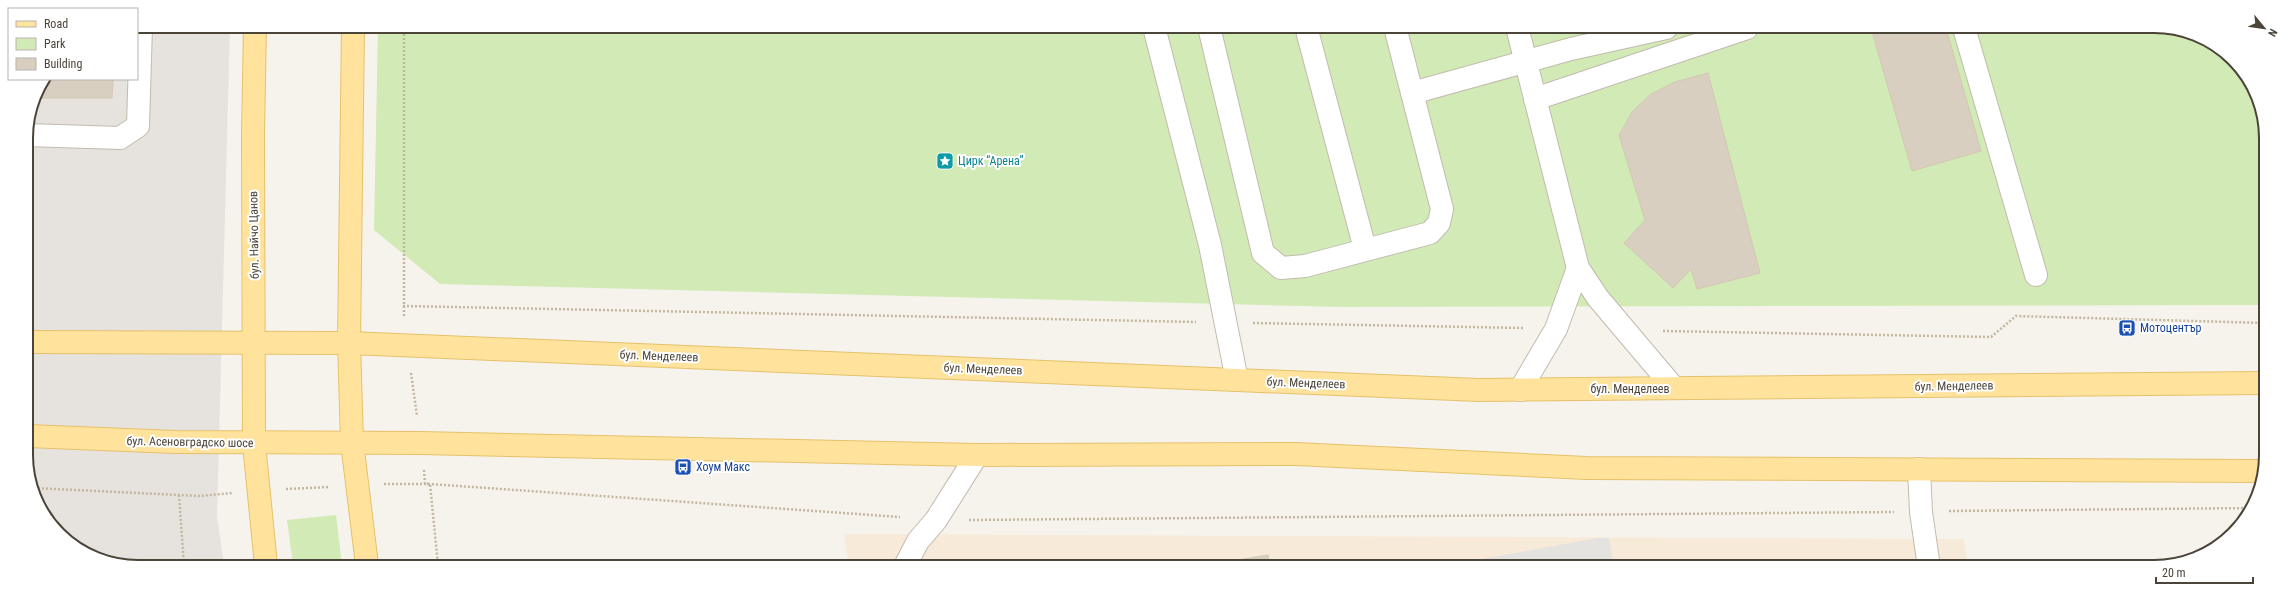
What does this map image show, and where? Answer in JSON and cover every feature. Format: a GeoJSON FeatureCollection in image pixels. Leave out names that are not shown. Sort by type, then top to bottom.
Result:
{"type":"FeatureCollection","features":[{"type":"Feature","properties":{"kind":"main road","name":"бул. Найчо Цанов"},"geometry":{"type":"LineString","coordinates":[[255,33],[253,142],[255,342],[254,444],[266,560]]}},
{"type":"Feature","properties":{"kind":"main road"},"geometry":{"type":"LineString","coordinates":[[353,33],[349,343],[352,442],[366,560]]}},
{"type":"Feature","properties":{"kind":"main road"},"geometry":{"type":"LineString","coordinates":[[33,342],[349,343]]}},
{"type":"Feature","properties":{"kind":"main road","name":"бул. Менделеев"},"geometry":{"type":"LineString","coordinates":[[349,343],[1479,390],[2259,383]]}},
{"type":"Feature","properties":{"kind":"main road","name":"бул. Асеновградско шосе"},"geometry":{"type":"LineString","coordinates":[[33,436],[254,444],[352,442]]}},
{"type":"Feature","properties":{"kind":"main road"},"geometry":{"type":"LineString","coordinates":[[352,442],[977,454],[1296,454],[1587,468],[2258,470]]}},
{"type":"Feature","properties":{"kind":"street"},"geometry":{"type":"LineString","coordinates":[[33,135],[120,138],[138,126],[141,33]]}},
{"type":"Feature","properties":{"kind":"street"},"geometry":{"type":"LineString","coordinates":[[1156,33],[1190,160],[1226,322],[1237,380]]}},
{"type":"Feature","properties":{"kind":"street"},"geometry":{"type":"LineString","coordinates":[[1210,33],[1263,253],[1281,268],[1305,266],[1430,233],[1439,223],[1442,209],[1397,33]]}},
{"type":"Feature","properties":{"kind":"street"},"geometry":{"type":"LineString","coordinates":[[1308,33],[1365,249]]}},
{"type":"Feature","properties":{"kind":"street"},"geometry":{"type":"LineString","coordinates":[[1518,33],[1578,268],[1598,298],[1674,388]]}},
{"type":"Feature","properties":{"kind":"street"},"geometry":{"type":"LineString","coordinates":[[1412,93],[1525,61],[1645,33]]}},
{"type":"Feature","properties":{"kind":"street"},"geometry":{"type":"LineString","coordinates":[[1535,98],[1732,33]]}},
{"type":"Feature","properties":{"kind":"street"},"geometry":{"type":"LineString","coordinates":[[1965,33],[2036,276]]}},
{"type":"Feature","properties":{"kind":"street"},"geometry":{"type":"LineString","coordinates":[[1520,390],[1556,329],[1578,268]]}},
{"type":"Feature","properties":{"kind":"street"},"geometry":{"type":"LineString","coordinates":[[908,560],[918,541],[936,520],[977,454]]}},
{"type":"Feature","properties":{"kind":"street"},"geometry":{"type":"LineString","coordinates":[[1919,469],[1921,512],[1928,560]]}},
{"type":"Feature","properties":{"kind":"path"},"geometry":{"type":"LineString","coordinates":[[404,33],[403,306],[425,484],[430,484]]}},
{"type":"Feature","properties":{"kind":"path"},"geometry":{"type":"LineString","coordinates":[[403,306],[1556,329]]}},
{"type":"Feature","properties":{"kind":"path"},"geometry":{"type":"LineString","coordinates":[[1624,330],[1991,337],[2016,316],[2259,323]]}},
{"type":"Feature","properties":{"kind":"path"},"geometry":{"type":"LineString","coordinates":[[387,484],[430,484],[936,520],[2244,508]]}},
{"type":"Feature","properties":{"kind":"path"},"geometry":{"type":"LineString","coordinates":[[430,484],[438,560]]}},
{"type":"Feature","properties":{"kind":"path"},"geometry":{"type":"LineString","coordinates":[[39,488],[179,495],[184,560]]}},
{"type":"Feature","properties":{"kind":"shaded area"},"geometry":{"type":"Polygon","coordinates":[[[138,33],[230,33],[217,516],[223,560],[138,560],[118,558],[98,552],[86,546],[64,529],[47,507],[41,495],[35,475],[33,455],[33,132],[37,111],[44,92],[51,80],[138,80],[138,33]]]}},
{"type":"Feature","properties":{"kind":"shaded area"},"geometry":{"type":"Polygon","coordinates":[[[844,534],[1964,539],[1967,560],[848,560],[844,534]]]}},
{"type":"Feature","properties":{"kind":"shaded area"},"geometry":{"type":"Polygon","coordinates":[[[1598,538],[1609,538],[1613,560],[1476,560],[1598,538]]]}},
{"type":"Feature","properties":{"kind":"green space"},"geometry":{"type":"Polygon","coordinates":[[[378,33],[2160,33],[2174,35],[2200,44],[2218,55],[2228,64],[2237,74],[2248,92],[2257,118],[2259,138],[2259,305],[1342,307],[440,284],[374,230],[378,33]]]}},
{"type":"Feature","properties":{"kind":"green space"},"geometry":{"type":"Polygon","coordinates":[[[336,515],[341,560],[292,560],[287,520],[336,515]]]}},
{"type":"Feature","properties":{"kind":"building"},"geometry":{"type":"Polygon","coordinates":[[[1872,33],[1947,33],[1981,151],[1912,171],[1872,33]]]}},
{"type":"Feature","properties":{"kind":"building"},"geometry":{"type":"Polygon","coordinates":[[[1708,73],[1760,273],[1697,289],[1691,269],[1673,288],[1624,243],[1645,220],[1619,135],[1632,112],[1651,94],[1675,82],[1708,73]]]}},
{"type":"Feature","properties":{"kind":"building"},"geometry":{"type":"Polygon","coordinates":[[[51,80],[113,80],[112,98],[42,98],[51,80]]]}},
{"type":"Feature","properties":{"kind":"building"},"geometry":{"type":"Polygon","coordinates":[[[1268,555],[1269,560],[1238,560],[1268,555]]]}},
{"type":"Feature","properties":{"kind":"place","name":"Цирк “Арена”"},"geometry":{"type":"Point","coordinates":[945,161]}},
{"type":"Feature","properties":{"kind":"place","name":"Мотоцентър"},"geometry":{"type":"Point","coordinates":[2127,328]}},
{"type":"Feature","properties":{"kind":"place","name":"Хоум Макс"},"geometry":{"type":"Point","coordinates":[683,467]}}]}
